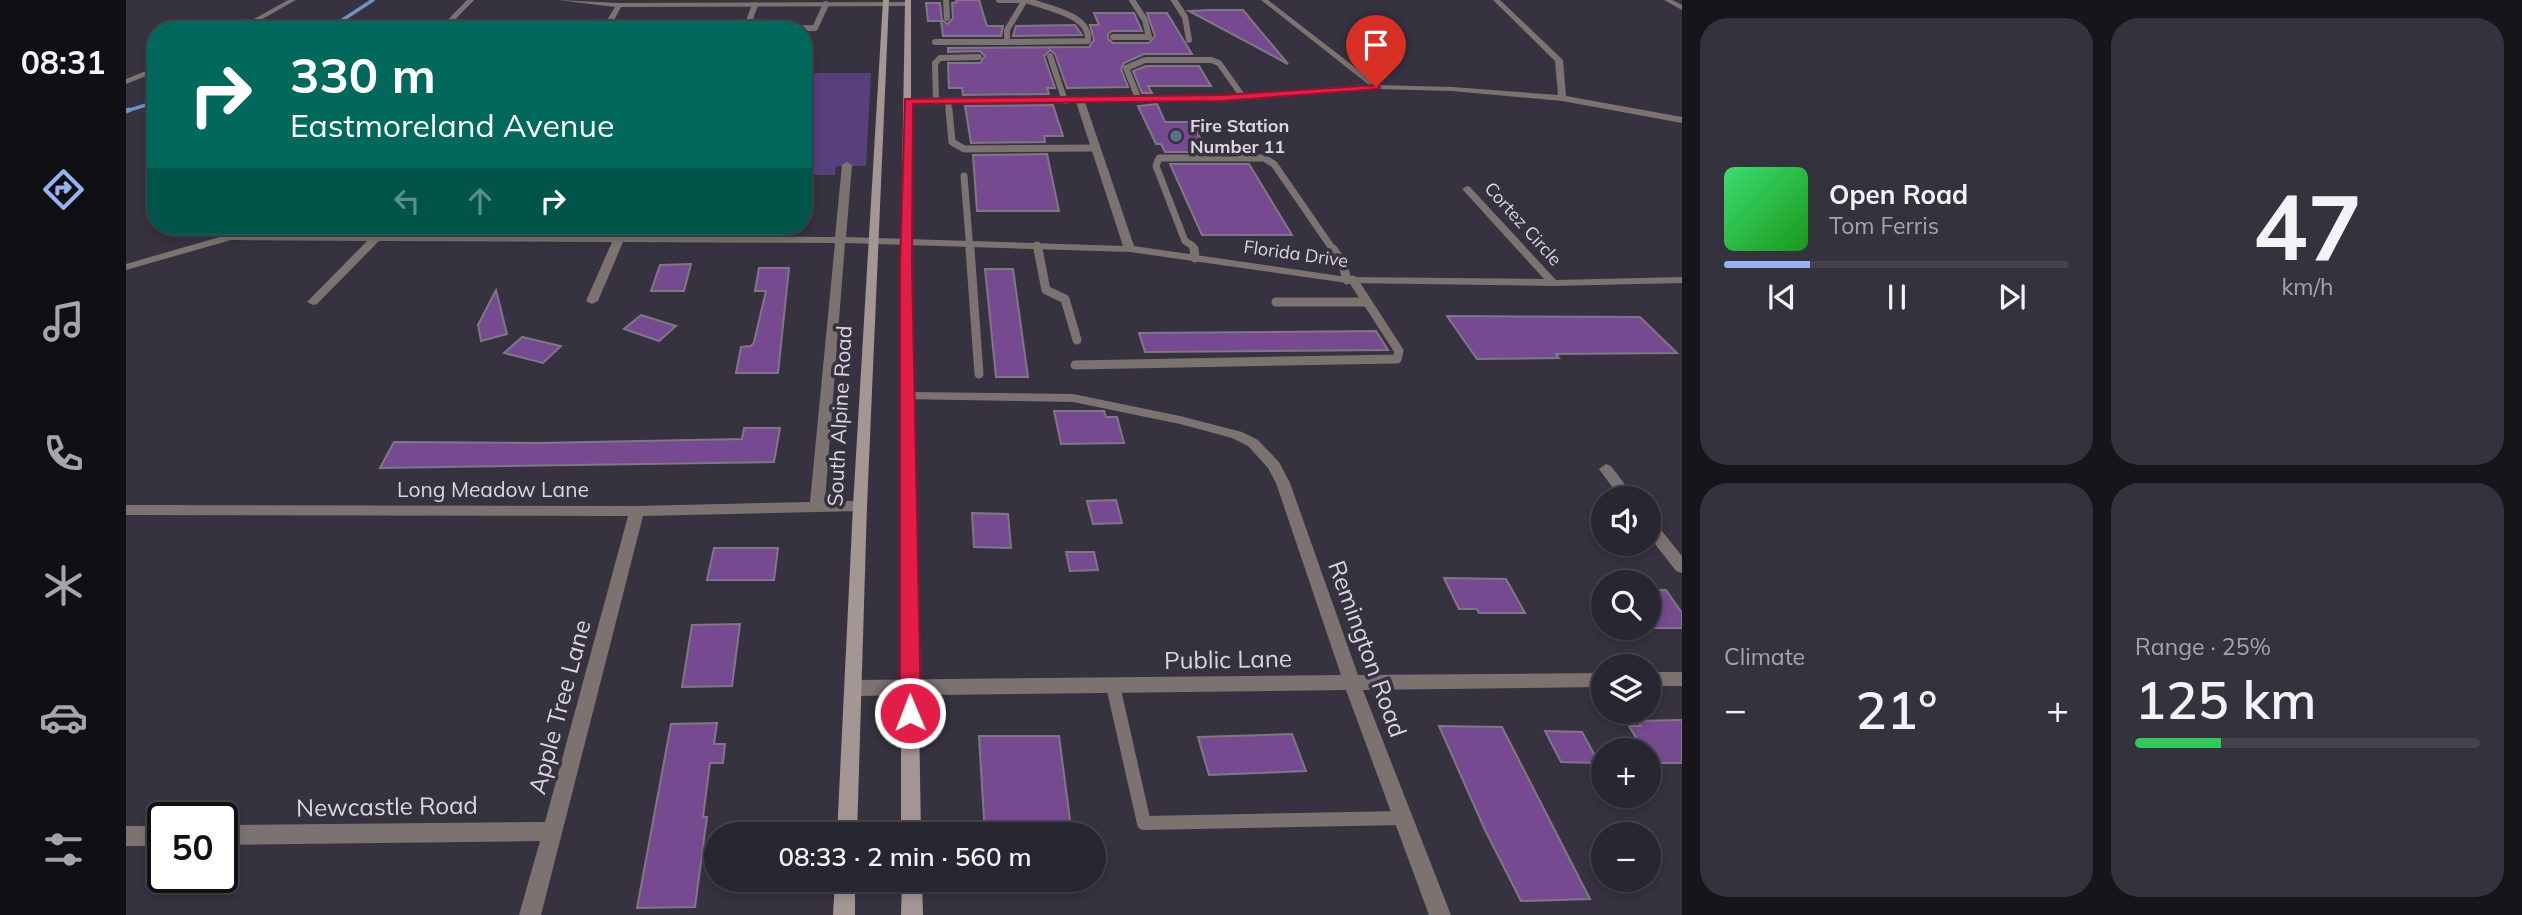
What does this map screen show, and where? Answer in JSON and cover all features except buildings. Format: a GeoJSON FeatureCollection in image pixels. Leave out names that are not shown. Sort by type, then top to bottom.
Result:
{"type":"FeatureCollection","features":[{"type":"Feature","properties":{"kind":"main road","name":"South Alpine Road"},"geometry":{"type":"LineString","coordinates":[[848,822],[860,506],[886,2]]}},
{"type":"Feature","properties":{"kind":"main road"},"geometry":{"type":"LineString","coordinates":[[908,2],[906,240],[911,822]]}},
{"type":"Feature","properties":{"kind":"main road"},"geometry":{"type":"LineString","coordinates":[[844,915],[845,892]]}},
{"type":"Feature","properties":{"kind":"main road"},"geometry":{"type":"LineString","coordinates":[[912,892],[912,915]]}},
{"type":"Feature","properties":{"kind":"street"},"geometry":{"type":"LineString","coordinates":[[254,21],[293,0]]}},
{"type":"Feature","properties":{"kind":"street"},"geometry":{"type":"LineString","coordinates":[[450,21],[471,0]]}},
{"type":"Feature","properties":{"kind":"street"},"geometry":{"type":"LineString","coordinates":[[561,0],[619,5],[908,2]]}},
{"type":"Feature","properties":{"kind":"street"},"geometry":{"type":"LineString","coordinates":[[1264,0],[1288,22],[1343,60],[1376,87]]}},
{"type":"Feature","properties":{"kind":"street"},"geometry":{"type":"LineString","coordinates":[[1496,0],[1559,60],[1562,98]]}},
{"type":"Feature","properties":{"kind":"street"},"geometry":{"type":"LineString","coordinates":[[1667,0],[1682,8]]}},
{"type":"Feature","properties":{"kind":"street"},"geometry":{"type":"LineString","coordinates":[[610,21],[619,5]]}},
{"type":"Feature","properties":{"kind":"street"},"geometry":{"type":"LineString","coordinates":[[126,82],[147,73]]}},
{"type":"Feature","properties":{"kind":"street"},"geometry":{"type":"LineString","coordinates":[[908,102],[1243,97],[1376,87],[1452,89],[1562,98],[1682,120]]}},
{"type":"Feature","properties":{"kind":"street"},"geometry":{"type":"LineString","coordinates":[[1080,101],[1130,248]]}},
{"type":"Feature","properties":{"kind":"street"},"geometry":{"type":"LineString","coordinates":[[817,507],[847,165]]}},
{"type":"Feature","properties":{"kind":"street","name":"Cortez Circle"},"geometry":{"type":"LineString","coordinates":[[1467,189],[1553,283]]}},
{"type":"Feature","properties":{"kind":"street"},"geometry":{"type":"LineString","coordinates":[[126,267],[230,237]]}},
{"type":"Feature","properties":{"kind":"street","name":"Florida Drive"},"geometry":{"type":"LineString","coordinates":[[230,237],[906,240],[1130,248],[1350,280],[1553,283],[1682,280]]}},
{"type":"Feature","properties":{"kind":"street"},"geometry":{"type":"LineString","coordinates":[[313,302],[376,238]]}},
{"type":"Feature","properties":{"kind":"street"},"geometry":{"type":"LineString","coordinates":[[592,301],[618,240]]}},
{"type":"Feature","properties":{"kind":"street","name":"Remington Road"},"geometry":{"type":"LineString","coordinates":[[907,396],[1073,398],[1216,429],[1253,443],[1274,465],[1283,483],[1352,683],[1440,915]]}},
{"type":"Feature","properties":{"kind":"street"},"geometry":{"type":"LineString","coordinates":[[1606,469],[1619,486]]}},
{"type":"Feature","properties":{"kind":"street","name":"Long Meadow Lane"},"geometry":{"type":"LineString","coordinates":[[126,510],[637,511],[860,506]]}},
{"type":"Feature","properties":{"kind":"street","name":"Apple Tree Lane"},"geometry":{"type":"LineString","coordinates":[[530,915],[637,511]]}},
{"type":"Feature","properties":{"kind":"street"},"geometry":{"type":"LineString","coordinates":[[1661,540],[1682,567]]}},
{"type":"Feature","properties":{"kind":"street"},"geometry":{"type":"LineString","coordinates":[[1661,680],[1682,679]]}},
{"type":"Feature","properties":{"kind":"street","name":"Public Lane"},"geometry":{"type":"LineString","coordinates":[[853,688],[1591,680]]}},
{"type":"Feature","properties":{"kind":"street","name":"Newcastle Road"},"geometry":{"type":"LineString","coordinates":[[238,835],[552,831]]}},
{"type":"Feature","properties":{"kind":"street"},"geometry":{"type":"LineString","coordinates":[[126,836],[147,836]]}},
{"type":"Feature","properties":{"kind":"lane"},"geometry":{"type":"LineString","coordinates":[[946,0],[947,18]]}},
{"type":"Feature","properties":{"kind":"lane"},"geometry":{"type":"LineString","coordinates":[[935,42],[1088,41],[1089,32],[1082,21],[1024,0],[999,0]]}},
{"type":"Feature","properties":{"kind":"lane"},"geometry":{"type":"LineString","coordinates":[[1007,42],[1007,30],[1024,0]]}},
{"type":"Feature","properties":{"kind":"lane"},"geometry":{"type":"LineString","coordinates":[[1113,37],[1149,37],[1145,20],[1132,0]]}},
{"type":"Feature","properties":{"kind":"lane"},"geometry":{"type":"LineString","coordinates":[[1174,0],[1185,17],[1189,40]]}},
{"type":"Feature","properties":{"kind":"lane"},"geometry":{"type":"LineString","coordinates":[[812,28],[815,28],[826,4]]}},
{"type":"Feature","properties":{"kind":"lane"},"geometry":{"type":"LineString","coordinates":[[749,21],[755,5]]}},
{"type":"Feature","properties":{"kind":"lane"},"geometry":{"type":"LineString","coordinates":[[1050,56],[1065,101]]}},
{"type":"Feature","properties":{"kind":"lane"},"geometry":{"type":"LineString","coordinates":[[936,101],[935,63],[940,58],[978,57]]}},
{"type":"Feature","properties":{"kind":"lane"},"geometry":{"type":"LineString","coordinates":[[1139,100],[1126,68],[1145,60],[1211,60],[1219,63],[1243,97]]}},
{"type":"Feature","properties":{"kind":"lane"},"geometry":{"type":"LineString","coordinates":[[948,101],[952,142],[964,149],[1096,148]]}},
{"type":"Feature","properties":{"kind":"lane"},"geometry":{"type":"LineString","coordinates":[[1075,365],[1397,359],[1399,351],[1350,280],[1342,262],[1274,164],[1264,158],[1159,159],[1156,166],[1185,241],[1193,246],[1195,258]]}},
{"type":"Feature","properties":{"kind":"lane"},"geometry":{"type":"LineString","coordinates":[[964,176],[979,374]]}},
{"type":"Feature","properties":{"kind":"lane"},"geometry":{"type":"LineString","coordinates":[[1037,245],[1046,290],[1065,299],[1077,340]]}},
{"type":"Feature","properties":{"kind":"lane"},"geometry":{"type":"LineString","coordinates":[[1276,302],[1366,302]]}},
{"type":"Feature","properties":{"kind":"lane"},"geometry":{"type":"LineString","coordinates":[[1113,686],[1144,823],[1403,818]]}},
{"type":"Feature","properties":{"kind":"shaded area"},"geometry":{"type":"Polygon","coordinates":[[[812,73],[871,73],[866,166],[836,166],[835,175],[812,175],[812,73]]]}},
{"type":"Feature","properties":{"kind":"waterway"},"geometry":{"type":"LineString","coordinates":[[341,21],[373,0]]}},
{"type":"Feature","properties":{"kind":"waterway"},"geometry":{"type":"LineString","coordinates":[[129,110],[126,111],[147,105]]}},
{"type":"Feature","properties":{"kind":"place","name":"Fire Station Number 11"},"geometry":{"type":"Point","coordinates":[1176,136]}},
{"type":"Feature","properties":{"kind":"route"},"geometry":{"type":"LineString","coordinates":[[910,713],[906,266],[908,102],[1222,98],[1376,87]]}}]}
